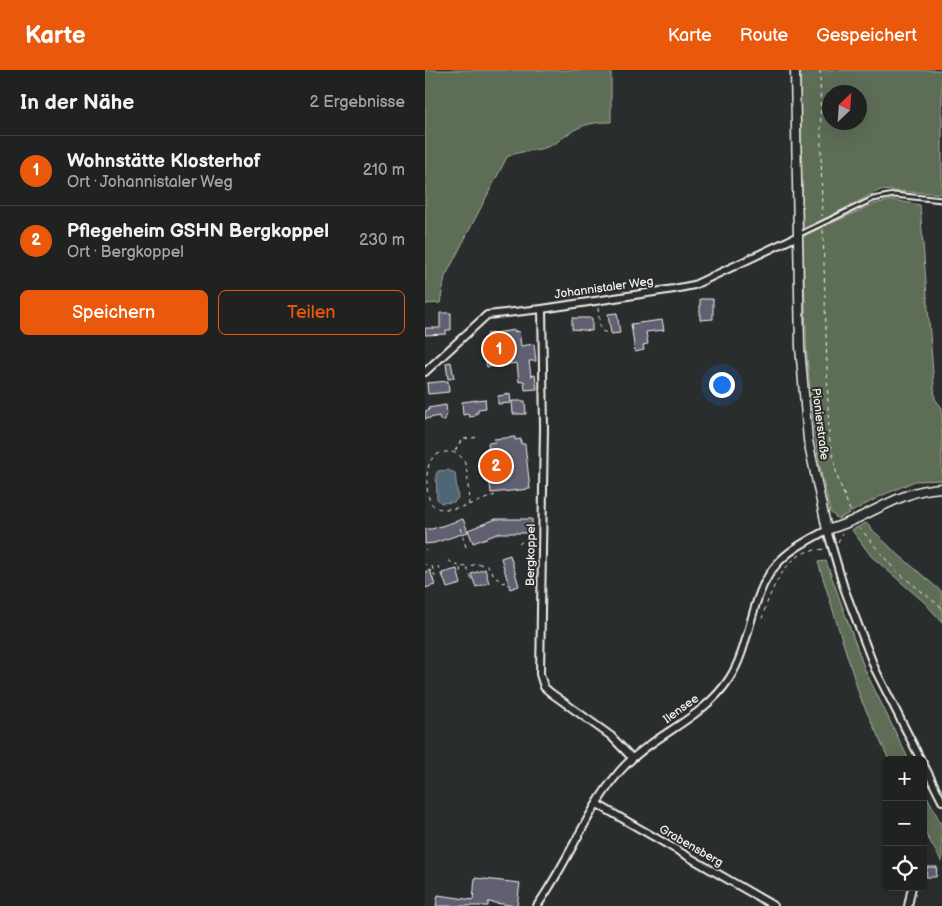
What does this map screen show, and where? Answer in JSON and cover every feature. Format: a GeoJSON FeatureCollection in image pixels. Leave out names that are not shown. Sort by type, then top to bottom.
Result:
{"type":"FeatureCollection","features":[{"type":"Feature","properties":{"kind":"street","name":"Pionierstraße"},"geometry":{"type":"LineString","coordinates":[[795,70],[800,347],[808,440],[827,530],[844,588],[875,669],[919,756]]}},
{"type":"Feature","properties":{"kind":"street","name":"Johannistaler Weg"},"geometry":{"type":"LineString","coordinates":[[425,372],[487,315],[674,290],[694,285],[798,236]]}},
{"type":"Feature","properties":{"kind":"street","name":"Bergkoppel"},"geometry":{"type":"LineString","coordinates":[[542,309],[544,428],[541,674],[544,687],[611,736],[632,758]]}},
{"type":"Feature","properties":{"kind":"street"},"geometry":{"type":"LineString","coordinates":[[827,530],[854,520],[898,498],[917,491],[942,488]]}},
{"type":"Feature","properties":{"kind":"street","name":"Ilensee"},"geometry":{"type":"LineString","coordinates":[[537,906],[597,804],[619,772],[632,758],[704,708],[716,696],[729,678],[741,656],[757,602],[766,580],[776,565],[791,552],[827,530]]}},
{"type":"Feature","properties":{"kind":"street"},"geometry":{"type":"LineString","coordinates":[[927,771],[942,801]]}},
{"type":"Feature","properties":{"kind":"street","name":"Grabensberg"},"geometry":{"type":"LineString","coordinates":[[597,804],[774,906]]}},
{"type":"Feature","properties":{"kind":"street"},"geometry":{"type":"LineString","coordinates":[[908,906],[912,891]]}},
{"type":"Feature","properties":{"kind":"lane"},"geometry":{"type":"LineString","coordinates":[[798,236],[873,199],[894,195],[942,200]]}},
{"type":"Feature","properties":{"kind":"path"},"geometry":{"type":"LineString","coordinates":[[820,70],[827,400],[829,437],[837,476],[854,520],[894,569],[942,608]]}},
{"type":"Feature","properties":{"kind":"path"},"geometry":{"type":"LineString","coordinates":[[597,300],[600,329],[604,332],[609,332]]}},
{"type":"Feature","properties":{"kind":"path"},"geometry":{"type":"LineString","coordinates":[[455,452],[462,439],[480,437]]}},
{"type":"Feature","properties":{"kind":"path"},"geometry":{"type":"LineString","coordinates":[[469,505],[465,466],[462,458],[455,452],[439,453],[431,458],[427,468],[428,495],[436,507],[443,509],[469,505],[495,495]]}},
{"type":"Feature","properties":{"kind":"path"},"geometry":{"type":"LineString","coordinates":[[519,544],[533,533],[533,526]]}},
{"type":"Feature","properties":{"kind":"path"},"geometry":{"type":"LineString","coordinates":[[460,528],[466,547]]}},
{"type":"Feature","properties":{"kind":"path"},"geometry":{"type":"LineString","coordinates":[[762,619],[774,585],[784,570],[806,552],[837,546],[838,539],[843,532]]}},
{"type":"Feature","properties":{"kind":"path"},"geometry":{"type":"LineString","coordinates":[[448,560],[460,567],[487,564],[498,581],[501,583],[505,582]]}},
{"type":"Feature","properties":{"kind":"path"},"geometry":{"type":"LineString","coordinates":[[432,566],[435,577]]}},
{"type":"Feature","properties":{"kind":"path"},"geometry":{"type":"LineString","coordinates":[[438,566],[443,580]]}},
{"type":"Feature","properties":{"kind":"path"},"geometry":{"type":"LineString","coordinates":[[460,567],[462,576]]}},
{"type":"Feature","properties":{"kind":"path"},"geometry":{"type":"LineString","coordinates":[[467,567],[472,581]]}},
{"type":"Feature","properties":{"kind":"green space"},"geometry":{"type":"Polygon","coordinates":[[[425,70],[611,70],[611,122],[594,123],[584,126],[547,147],[507,157],[445,277],[440,303],[425,304],[425,70]]]}},
{"type":"Feature","properties":{"kind":"green space"},"geometry":{"type":"Polygon","coordinates":[[[800,70],[942,70],[942,194],[880,190],[830,216],[830,224],[874,204],[893,200],[920,205],[935,399],[942,408],[942,480],[915,481],[883,495],[838,519],[830,512],[818,457],[807,358],[802,224],[800,70]]]}},
{"type":"Feature","properties":{"kind":"green space"},"geometry":{"type":"Polygon","coordinates":[[[866,523],[893,550],[942,592],[942,622],[925,603],[871,556],[852,530],[866,523]]]}},
{"type":"Feature","properties":{"kind":"green space"},"geometry":{"type":"Polygon","coordinates":[[[826,561],[865,670],[907,756],[887,756],[860,697],[818,562],[826,561]]]}},
{"type":"Feature","properties":{"kind":"green space"},"geometry":{"type":"Polygon","coordinates":[[[927,796],[942,826],[942,862],[927,836],[927,796]]]}},
{"type":"Feature","properties":{"kind":"water"},"geometry":{"type":"Polygon","coordinates":[[[448,470],[455,473],[458,498],[454,502],[441,503],[437,499],[436,474],[438,471],[448,470]]]}},
{"type":"Feature","properties":{"kind":"building"},"geometry":{"type":"Polygon","coordinates":[[[700,299],[713,299],[713,319],[700,320],[700,299]]]}},
{"type":"Feature","properties":{"kind":"building"},"geometry":{"type":"Polygon","coordinates":[[[440,313],[451,313],[451,330],[446,330],[446,334],[425,335],[425,328],[440,328],[440,313]]]}},
{"type":"Feature","properties":{"kind":"building"},"geometry":{"type":"Polygon","coordinates":[[[617,313],[620,333],[611,334],[608,314],[617,313]]]}},
{"type":"Feature","properties":{"kind":"building"},"geometry":{"type":"Polygon","coordinates":[[[572,318],[592,318],[592,331],[572,329],[572,318]]]}},
{"type":"Feature","properties":{"kind":"building"},"geometry":{"type":"Polygon","coordinates":[[[662,320],[664,330],[646,332],[648,344],[643,345],[644,350],[635,352],[631,324],[662,320]]]}},
{"type":"Feature","properties":{"kind":"building"},"geometry":{"type":"Polygon","coordinates":[[[515,330],[515,332],[519,331],[521,346],[534,344],[536,361],[529,361],[531,376],[535,375],[537,389],[525,390],[524,381],[519,382],[517,363],[487,367],[485,357],[490,356],[487,334],[515,330]]]}},
{"type":"Feature","properties":{"kind":"building"},"geometry":{"type":"Polygon","coordinates":[[[451,362],[454,378],[448,379],[446,363],[451,362]]]}},
{"type":"Feature","properties":{"kind":"building"},"geometry":{"type":"Polygon","coordinates":[[[448,381],[449,392],[428,394],[427,383],[448,381]]]}},
{"type":"Feature","properties":{"kind":"building"},"geometry":{"type":"Polygon","coordinates":[[[510,394],[511,403],[498,404],[498,396],[510,394]]]}},
{"type":"Feature","properties":{"kind":"building"},"geometry":{"type":"Polygon","coordinates":[[[485,399],[486,408],[478,409],[478,413],[475,413],[475,416],[463,415],[462,402],[485,399]]]}},
{"type":"Feature","properties":{"kind":"building"},"geometry":{"type":"Polygon","coordinates":[[[512,401],[525,401],[526,414],[513,414],[512,401]]]}},
{"type":"Feature","properties":{"kind":"building"},"geometry":{"type":"Polygon","coordinates":[[[446,405],[447,415],[445,420],[440,420],[439,416],[425,419],[425,411],[429,410],[428,408],[446,405]]]}},
{"type":"Feature","properties":{"kind":"building"},"geometry":{"type":"Polygon","coordinates":[[[515,437],[515,440],[521,439],[521,444],[525,444],[530,489],[491,493],[486,449],[489,448],[488,443],[495,442],[494,439],[515,437]]]}},
{"type":"Feature","properties":{"kind":"building"},"geometry":{"type":"Polygon","coordinates":[[[463,519],[468,532],[425,544],[425,529],[432,529],[463,519]]]}},
{"type":"Feature","properties":{"kind":"building"},"geometry":{"type":"Polygon","coordinates":[[[496,519],[532,519],[532,533],[500,533],[473,543],[468,530],[496,519]]]}},
{"type":"Feature","properties":{"kind":"building"},"geometry":{"type":"Polygon","coordinates":[[[510,555],[519,586],[510,589],[501,558],[510,555]]]}},
{"type":"Feature","properties":{"kind":"building"},"geometry":{"type":"Polygon","coordinates":[[[457,569],[461,584],[447,588],[442,573],[457,569]]]}},
{"type":"Feature","properties":{"kind":"building"},"geometry":{"type":"Polygon","coordinates":[[[485,569],[489,583],[476,587],[471,574],[485,569]]]}},
{"type":"Feature","properties":{"kind":"building"},"geometry":{"type":"Polygon","coordinates":[[[430,570],[435,585],[425,588],[425,572],[430,570]]]}},
{"type":"Feature","properties":{"kind":"building"},"geometry":{"type":"Polygon","coordinates":[[[927,867],[937,867],[936,877],[927,877],[927,867]]]}},
{"type":"Feature","properties":{"kind":"building"},"geometry":{"type":"Polygon","coordinates":[[[475,878],[520,883],[517,906],[488,902],[488,906],[436,906],[438,895],[473,900],[475,878]]]}},
{"type":"Feature","properties":{"kind":"place","name":"Wohnstätte Klosterhof"},"geometry":{"type":"Point","coordinates":[499,349]}},
{"type":"Feature","properties":{"kind":"place","name":"Pflegeheim GSHN Bergkoppel"},"geometry":{"type":"Point","coordinates":[496,466]}}]}
